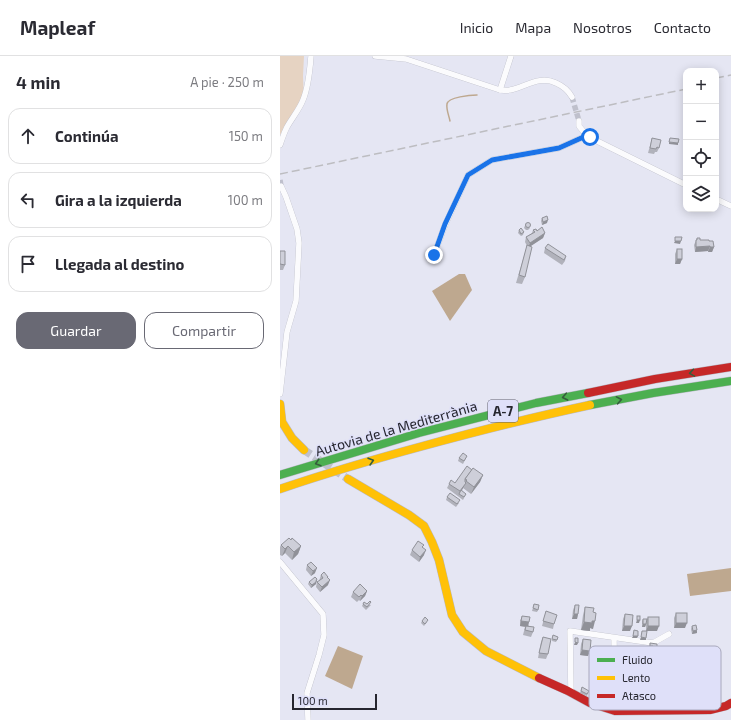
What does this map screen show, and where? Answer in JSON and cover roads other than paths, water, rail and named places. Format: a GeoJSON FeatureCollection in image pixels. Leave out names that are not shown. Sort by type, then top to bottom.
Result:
{"type":"FeatureCollection","features":[{"type":"Feature","properties":{"kind":"main road","name":"Autovia de la Mediterrània"},"geometry":{"type":"LineString","coordinates":[[280,475],[419,432],[536,403],[655,379],[731,367]]}},
{"type":"Feature","properties":{"kind":"main road","name":"Autovia de la Mediterrània"},"geometry":{"type":"LineString","coordinates":[[280,489],[390,455],[501,425],[576,408],[731,381]]}},
{"type":"Feature","properties":{"kind":"main road"},"geometry":{"type":"LineString","coordinates":[[280,404],[282,422],[292,438],[304,450]]}},
{"type":"Feature","properties":{"kind":"main road"},"geometry":{"type":"LineString","coordinates":[[348,479],[424,526],[439,560],[452,615],[463,632],[486,651],[589,702]]}},
{"type":"Feature","properties":{"kind":"main road"},"geometry":{"type":"LineString","coordinates":[[721,707],[726,706],[731,702]]}},
{"type":"Feature","properties":{"kind":"main road"},"geometry":{"type":"LineString","coordinates":[[612,710],[710,710]]}},
{"type":"Feature","properties":{"kind":"street"},"geometry":{"type":"LineString","coordinates":[[280,145],[287,127],[304,99],[311,56]]}},
{"type":"Feature","properties":{"kind":"street"},"geometry":{"type":"LineString","coordinates":[[375,56],[406,59],[500,90],[515,89],[534,81],[553,81],[565,88],[572,97]]}},
{"type":"Feature","properties":{"kind":"street"},"geometry":{"type":"LineString","coordinates":[[500,90],[511,56]]}},
{"type":"Feature","properties":{"kind":"street"},"geometry":{"type":"LineString","coordinates":[[579,121],[583,131],[597,141],[683,184]]}},
{"type":"Feature","properties":{"kind":"street"},"geometry":{"type":"LineString","coordinates":[[434,255],[445,224],[468,175],[492,160],[559,148],[588,135]]}},
{"type":"Feature","properties":{"kind":"street"},"geometry":{"type":"LineString","coordinates":[[280,352],[296,301],[299,244],[297,229],[281,186]]}},
{"type":"Feature","properties":{"kind":"street"},"geometry":{"type":"LineString","coordinates":[[719,200],[731,206]]}},
{"type":"Feature","properties":{"kind":"street"},"geometry":{"type":"LineString","coordinates":[[280,394],[287,332]]}},
{"type":"Feature","properties":{"kind":"street"},"geometry":{"type":"LineString","coordinates":[[280,562],[323,614],[324,635],[307,693],[308,720]]}},
{"type":"Feature","properties":{"kind":"street"},"geometry":{"type":"LineString","coordinates":[[571,693],[570,631],[653,643],[669,634]]}},
{"type":"Feature","properties":{"kind":"street"},"geometry":{"type":"LineString","coordinates":[[614,638],[614,646]]}},
{"type":"Feature","properties":{"kind":"waterway"},"geometry":{"type":"LineString","coordinates":[[450,121],[447,108],[448,102],[460,97],[477,95]]}},
{"type":"Feature","properties":{"kind":"tunnel"},"geometry":{"type":"LineString","coordinates":[[572,97],[579,121]]}},
{"type":"Feature","properties":{"kind":"tunnel"},"geometry":{"type":"LineString","coordinates":[[280,180],[281,186]]}},
{"type":"Feature","properties":{"kind":"tunnel"},"geometry":{"type":"LineString","coordinates":[[304,450],[348,479]]}},
{"type":"Feature","properties":{"kind":"railway"},"geometry":{"type":"LineString","coordinates":[[719,77],[731,75]]}},
{"type":"Feature","properties":{"kind":"railway"},"geometry":{"type":"LineString","coordinates":[[280,174],[683,90]]}}]}
